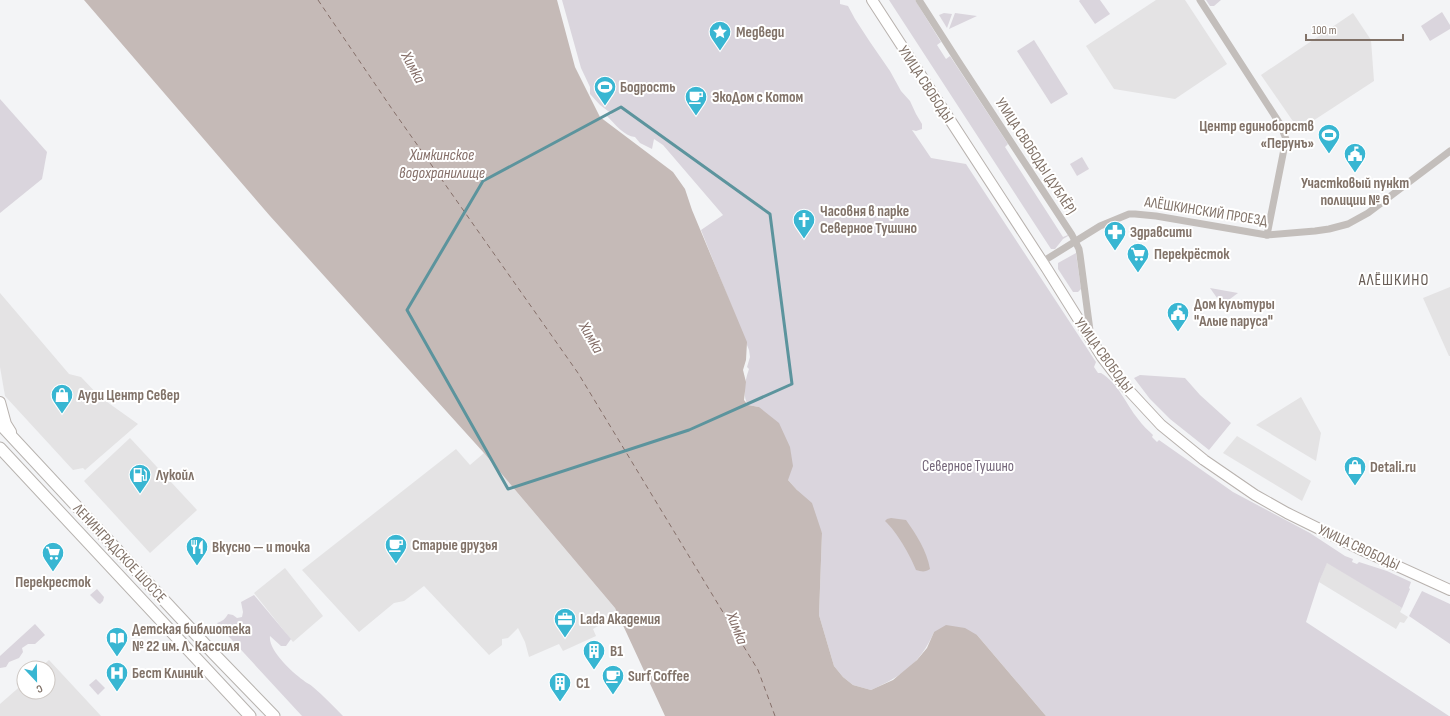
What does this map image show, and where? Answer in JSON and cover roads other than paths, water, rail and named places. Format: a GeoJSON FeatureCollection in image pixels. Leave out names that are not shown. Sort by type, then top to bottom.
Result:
{"type":"FeatureCollection","features":[{"type":"Feature","properties":{"kind":"main road","name":"УЛИЦА СВОБОДЫ"},"geometry":{"type":"LineString","coordinates":[[872,0],[1042,262],[1092,342],[1122,383],[1161,425],[1210,464],[1255,495],[1287,513],[1362,550],[1450,590]]}},
{"type":"Feature","properties":{"kind":"main road"},"geometry":{"type":"LineString","coordinates":[[0,402],[6,424],[13,438]]}},
{"type":"Feature","properties":{"kind":"main road","name":"ЛЕНИНГРАДСКОЕ ШОССЕ"},"geometry":{"type":"LineString","coordinates":[[0,424],[214,654],[274,716]]}},
{"type":"Feature","properties":{"kind":"main road","name":"ЛЕНИНГРАДСКОЕ ШОССЕ"},"geometry":{"type":"LineString","coordinates":[[0,448],[250,716]]}},
{"type":"Feature","properties":{"kind":"street","name":"УЛИЦА СВОБОДЫ (ДУБЛЁР)"},"geometry":{"type":"LineString","coordinates":[[919,0],[1072,235],[1079,249],[1092,342]]}},
{"type":"Feature","properties":{"kind":"street"},"geometry":{"type":"LineString","coordinates":[[1200,0],[1280,124],[1286,139],[1267,235]]}},
{"type":"Feature","properties":{"kind":"street","name":"АЛЁШКИНСКИЙ ПРОЕЗД"},"geometry":{"type":"LineString","coordinates":[[1042,262],[1100,226],[1118,217],[1135,214],[1267,235],[1315,231],[1342,226],[1357,220],[1388,199],[1450,151]]}},
{"type":"Feature","properties":{"kind":"water","name":"Химкинское водохранилище"},"geometry":{"type":"Polygon","coordinates":[[[84,0],[557,0],[575,67],[600,117],[673,172],[685,189],[692,210],[747,342],[746,360],[743,370],[746,382],[744,400],[748,405],[759,407],[779,423],[790,447],[793,466],[788,480],[812,503],[822,533],[819,615],[834,666],[843,677],[853,685],[871,690],[893,680],[917,660],[927,648],[934,632],[946,625],[965,628],[977,635],[1046,716],[665,716],[615,608],[484,453],[270,216],[84,0]]]}},
{"type":"Feature","properties":{"kind":"water"},"geometry":{"type":"Polygon","coordinates":[[[891,518],[906,520],[924,549],[930,569],[927,571],[916,570],[903,544],[885,521],[891,518]]]}},
{"type":"Feature","properties":{"kind":"place","name":"Медведи"},"geometry":{"type":"Point","coordinates":[720,52]}},
{"type":"Feature","properties":{"kind":"place","name":"Бодрость"},"geometry":{"type":"Point","coordinates":[605,106]}},
{"type":"Feature","properties":{"kind":"place","name":"ЭкоДом с Котом"},"geometry":{"type":"Point","coordinates":[696,116]}},
{"type":"Feature","properties":{"kind":"place","name":"Центр единоборств «Перунъ»"},"geometry":{"type":"Point","coordinates":[1329,154]}},
{"type":"Feature","properties":{"kind":"place","name":"Участковый пункт полиции № 6"},"geometry":{"type":"Point","coordinates":[1355,174]}},
{"type":"Feature","properties":{"kind":"place","name":"Часовня в парке Северное Тушино"},"geometry":{"type":"Point","coordinates":[804,240]}},
{"type":"Feature","properties":{"kind":"place","name":"Здравсити"},"geometry":{"type":"Point","coordinates":[1115,252]}},
{"type":"Feature","properties":{"kind":"place","name":"Перекрёсток"},"geometry":{"type":"Point","coordinates":[1138,274]}},
{"type":"Feature","properties":{"kind":"place","name":"Дом культуры \"Алые паруса\""},"geometry":{"type":"Point","coordinates":[1178,332]}},
{"type":"Feature","properties":{"kind":"place","name":"Ауди Центр Север"},"geometry":{"type":"Point","coordinates":[62,414]}},
{"type":"Feature","properties":{"kind":"place","name":"Detali.ru"},"geometry":{"type":"Point","coordinates":[1355,486]}},
{"type":"Feature","properties":{"kind":"place","name":"Лукойл"},"geometry":{"type":"Point","coordinates":[140,494]}},
{"type":"Feature","properties":{"kind":"place","name":"Старые друзья"},"geometry":{"type":"Point","coordinates":[396,564]}},
{"type":"Feature","properties":{"kind":"place","name":"Вкусно — и точка"},"geometry":{"type":"Point","coordinates":[197,566]}},
{"type":"Feature","properties":{"kind":"place","name":"Перекресток"},"geometry":{"type":"Point","coordinates":[53,572]}},
{"type":"Feature","properties":{"kind":"place","name":"Lada Академия"},"geometry":{"type":"Point","coordinates":[565,638]}},
{"type":"Feature","properties":{"kind":"place","name":"Детская библиотека № 22 им. Л. Кассиля"},"geometry":{"type":"Point","coordinates":[117,658]}},
{"type":"Feature","properties":{"kind":"place","name":"B1"},"geometry":{"type":"Point","coordinates":[594,670]}},
{"type":"Feature","properties":{"kind":"place","name":"Бест Клиник"},"geometry":{"type":"Point","coordinates":[117,692]}},
{"type":"Feature","properties":{"kind":"place","name":"Surf Coffee"},"geometry":{"type":"Point","coordinates":[613,696]}},
{"type":"Feature","properties":{"kind":"place","name":"C1"},"geometry":{"type":"Point","coordinates":[560,702]}},
{"type":"Feature","properties":{"kind":"district","name":"АЛЁШКИНО"},"geometry":{"type":"Point","coordinates":[1394,279]}},
{"type":"Feature","properties":{"kind":"water label","name":"Химка"},"geometry":{"type":"Point","coordinates":[414,67]}},
{"type":"Feature","properties":{"kind":"water label","name":"Химка"},"geometry":{"type":"Point","coordinates":[592,337]}},
{"type":"Feature","properties":{"kind":"water label","name":"Химка"},"geometry":{"type":"Point","coordinates":[738,628]}},
{"type":"Feature","properties":{"kind":"park label","name":"Северное Тушино"},"geometry":{"type":"Point","coordinates":[968,466]}}]}
